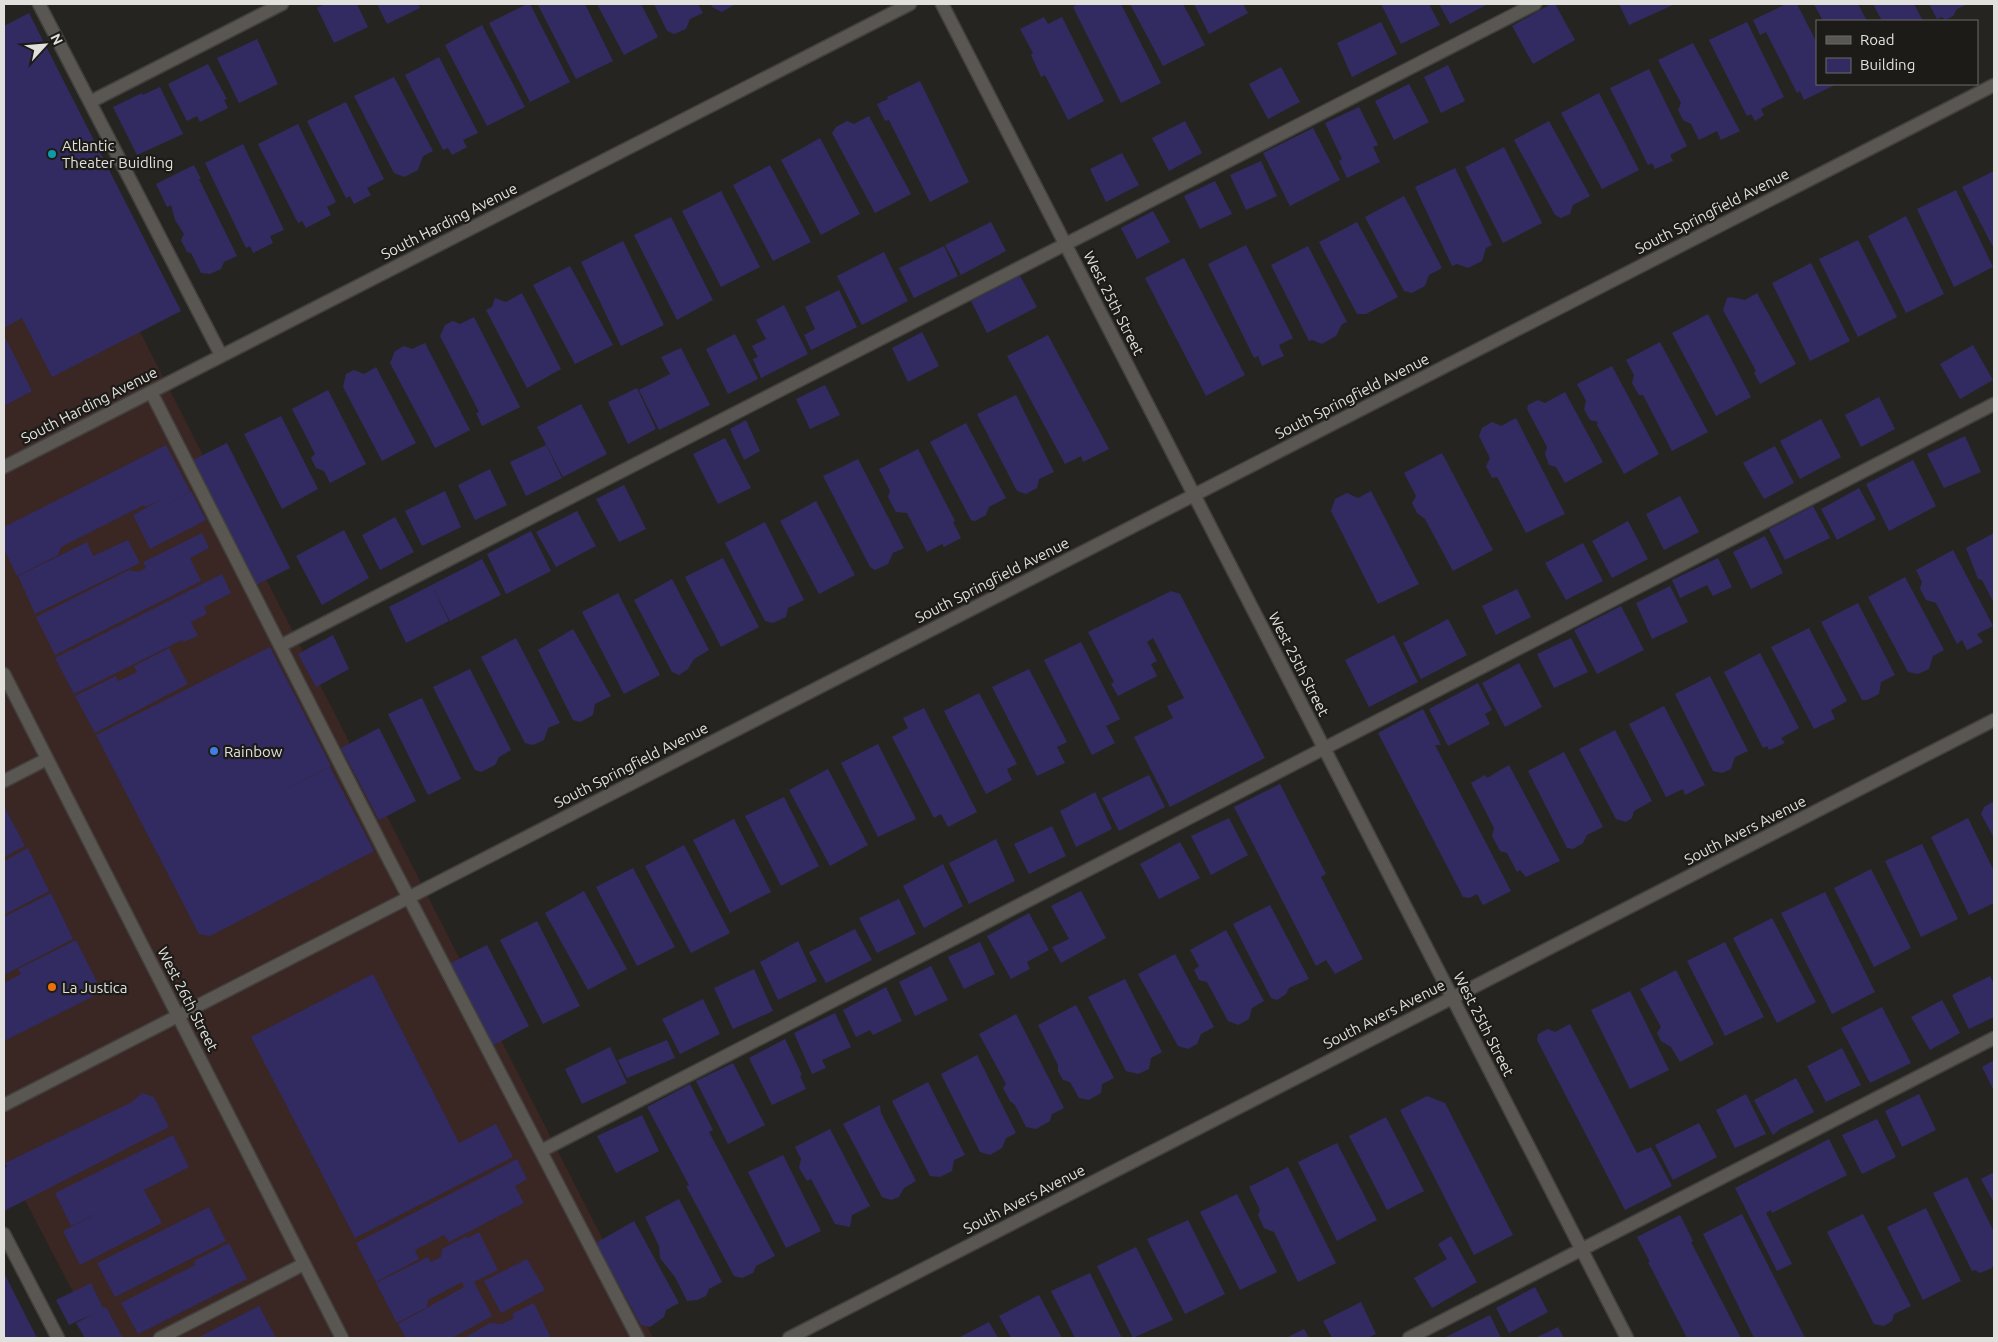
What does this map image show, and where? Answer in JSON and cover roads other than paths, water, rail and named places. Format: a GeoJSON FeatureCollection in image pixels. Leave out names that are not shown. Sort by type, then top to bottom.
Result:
{"type":"FeatureCollection","features":[{"type":"Feature","properties":{"kind":"street"},"geometry":{"type":"LineString","coordinates":[[39,4],[221,355]]}},
{"type":"Feature","properties":{"kind":"street"},"geometry":{"type":"LineString","coordinates":[[90,102],[282,4]]}},
{"type":"Feature","properties":{"kind":"street","name":"South Harding Avenue"},"geometry":{"type":"LineString","coordinates":[[4,467],[910,4]]}},
{"type":"Feature","properties":{"kind":"street","name":"West 25th Street"},"geometry":{"type":"LineString","coordinates":[[942,4],[1626,1338]]}},
{"type":"Feature","properties":{"kind":"street"},"geometry":{"type":"LineString","coordinates":[[280,646],[1535,4]]}},
{"type":"Feature","properties":{"kind":"street","name":"South Springfield Avenue"},"geometry":{"type":"LineString","coordinates":[[4,1105],[1994,85]]}},
{"type":"Feature","properties":{"kind":"street"},"geometry":{"type":"LineString","coordinates":[[151,392],[409,897],[638,1338]]}},
{"type":"Feature","properties":{"kind":"street"},"geometry":{"type":"LineString","coordinates":[[541,1151],[1994,404]]}},
{"type":"Feature","properties":{"kind":"street","name":"West 26th Street"},"geometry":{"type":"LineString","coordinates":[[4,674],[342,1338]]}},
{"type":"Feature","properties":{"kind":"street","name":"South Avers Avenue"},"geometry":{"type":"LineString","coordinates":[[789,1338],[1994,720]]}},
{"type":"Feature","properties":{"kind":"street"},"geometry":{"type":"LineString","coordinates":[[4,781],[47,759]]}},
{"type":"Feature","properties":{"kind":"street"},"geometry":{"type":"LineString","coordinates":[[1409,1338],[1994,1038]]}},
{"type":"Feature","properties":{"kind":"street"},"geometry":{"type":"LineString","coordinates":[[4,1234],[58,1338]]}},
{"type":"Feature","properties":{"kind":"street"},"geometry":{"type":"LineString","coordinates":[[160,1338],[304,1264]]}},
{"type":"Feature","properties":{"kind":"place","name":"Atlantic Theater Buidling"},"geometry":{"type":"Point","coordinates":[52,154]}},
{"type":"Feature","properties":{"kind":"place","name":"Rainbow"},"geometry":{"type":"Point","coordinates":[214,751]}},
{"type":"Feature","properties":{"kind":"place","name":"La Justica"},"geometry":{"type":"Point","coordinates":[52,987]}}]}
